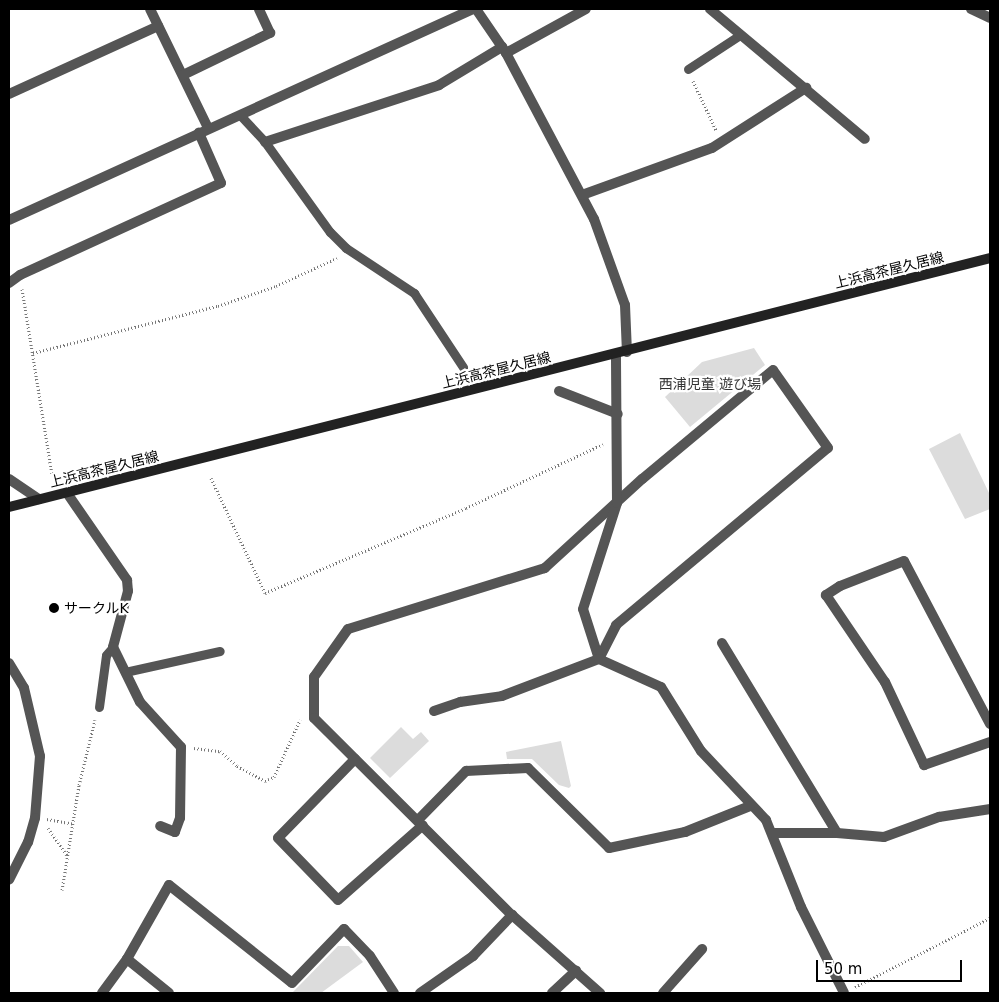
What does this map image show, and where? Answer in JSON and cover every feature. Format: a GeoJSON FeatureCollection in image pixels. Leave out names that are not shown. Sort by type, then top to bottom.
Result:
{"type":"FeatureCollection","features":[{"type":"Feature","properties":{"kind":"main road","name":"上浜高茶屋久居線"},"geometry":{"type":"LineString","coordinates":[[9,507],[622,353],[990,258]]}},
{"type":"Feature","properties":{"kind":"street"},"geometry":{"type":"LineString","coordinates":[[9,282],[20,275],[225,181],[182,75],[150,9]]}},
{"type":"Feature","properties":{"kind":"street"},"geometry":{"type":"LineString","coordinates":[[182,75],[270,33],[259,9]]}},
{"type":"Feature","properties":{"kind":"street"},"geometry":{"type":"LineString","coordinates":[[9,220],[474,9],[504,50],[582,195],[620,286],[625,304],[618,414],[617,503],[583,609],[599,659],[661,686],[701,751],[750,806],[766,820],[801,907],[844,993]]}},
{"type":"Feature","properties":{"kind":"street"},"geometry":{"type":"LineString","coordinates":[[265,142],[438,85],[586,9]]}},
{"type":"Feature","properties":{"kind":"street"},"geometry":{"type":"LineString","coordinates":[[710,9],[865,139]]}},
{"type":"Feature","properties":{"kind":"street"},"geometry":{"type":"LineString","coordinates":[[971,9],[990,18]]}},
{"type":"Feature","properties":{"kind":"street"},"geometry":{"type":"LineString","coordinates":[[9,94],[158,26]]}},
{"type":"Feature","properties":{"kind":"street"},"geometry":{"type":"LineString","coordinates":[[582,195],[723,142],[806,88]]}},
{"type":"Feature","properties":{"kind":"street"},"geometry":{"type":"LineString","coordinates":[[434,712],[460,702],[502,696],[599,659],[616,625],[828,448],[773,370],[617,503],[545,568],[348,629],[314,677],[314,718],[512,915],[600,993]]}},
{"type":"Feature","properties":{"kind":"street"},"geometry":{"type":"LineString","coordinates":[[559,391],[618,414]]}},
{"type":"Feature","properties":{"kind":"street"},"geometry":{"type":"LineString","coordinates":[[9,479],[39,499]]}},
{"type":"Feature","properties":{"kind":"street"},"geometry":{"type":"LineString","coordinates":[[67,493],[127,580],[128,592],[113,646],[140,702],[181,747],[180,818],[175,832],[160,826]]}},
{"type":"Feature","properties":{"kind":"street"},"geometry":{"type":"LineString","coordinates":[[990,724],[904,561],[840,586],[826,595],[886,682],[924,764],[990,742]]}},
{"type":"Feature","properties":{"kind":"street"},"geometry":{"type":"LineString","coordinates":[[722,644],[837,833]]}},
{"type":"Feature","properties":{"kind":"street"},"geometry":{"type":"LineString","coordinates":[[9,880],[34,820],[40,766],[35,725],[24,688],[11,669]]}},
{"type":"Feature","properties":{"kind":"street"},"geometry":{"type":"LineString","coordinates":[[355,759],[278,838],[338,900],[420,823],[466,771],[528,768],[609,848],[685,832],[750,806]]}},
{"type":"Feature","properties":{"kind":"street"},"geometry":{"type":"LineString","coordinates":[[772,833],[837,833],[884,837],[939,817],[990,809]]}},
{"type":"Feature","properties":{"kind":"street"},"geometry":{"type":"LineString","coordinates":[[102,993],[127,960],[169,885],[292,983],[344,929],[370,956],[394,993]]}},
{"type":"Feature","properties":{"kind":"street"},"geometry":{"type":"LineString","coordinates":[[420,993],[473,956],[512,915]]}},
{"type":"Feature","properties":{"kind":"street"},"geometry":{"type":"LineString","coordinates":[[663,993],[702,949]]}},
{"type":"Feature","properties":{"kind":"street"},"geometry":{"type":"LineString","coordinates":[[127,960],[169,993]]}},
{"type":"Feature","properties":{"kind":"street"},"geometry":{"type":"LineString","coordinates":[[552,993],[576,972]]}},
{"type":"Feature","properties":{"kind":"lane"},"geometry":{"type":"LineString","coordinates":[[688,69],[740,35]]}},
{"type":"Feature","properties":{"kind":"lane"},"geometry":{"type":"LineString","coordinates":[[240,115],[265,142],[325,225],[346,248],[414,293],[463,367]]}},
{"type":"Feature","properties":{"kind":"lane"},"geometry":{"type":"LineString","coordinates":[[98,707],[106,655],[113,646]]}},
{"type":"Feature","properties":{"kind":"lane"},"geometry":{"type":"LineString","coordinates":[[125,672],[220,651]]}},
{"type":"Feature","properties":{"kind":"path"},"geometry":{"type":"LineString","coordinates":[[688,69],[723,142]]}},
{"type":"Feature","properties":{"kind":"path"},"geometry":{"type":"LineString","coordinates":[[33,353],[218,306],[285,282],[338,257],[346,248]]}},
{"type":"Feature","properties":{"kind":"path"},"geometry":{"type":"LineString","coordinates":[[20,275],[52,474]]}},
{"type":"Feature","properties":{"kind":"path"},"geometry":{"type":"LineString","coordinates":[[211,478],[265,593],[466,508],[618,437]]}},
{"type":"Feature","properties":{"kind":"path"},"geometry":{"type":"LineString","coordinates":[[181,747],[215,748],[237,766],[265,781],[274,777],[302,716],[314,706]]}},
{"type":"Feature","properties":{"kind":"path"},"geometry":{"type":"LineString","coordinates":[[62,890],[68,867],[67,856],[74,824],[79,785],[98,707]]}},
{"type":"Feature","properties":{"kind":"path"},"geometry":{"type":"LineString","coordinates":[[67,856],[46,825],[47,819],[74,824]]}},
{"type":"Feature","properties":{"kind":"path"},"geometry":{"type":"LineString","coordinates":[[844,993],[990,918]]}},
{"type":"Feature","properties":{"kind":"green space","name":"西浦児童 遊び場"},"geometry":{"type":"Polygon","coordinates":[[[754,348],[765,365],[690,427],[665,397],[702,362],[754,348]]]}},
{"type":"Feature","properties":{"kind":"green space"},"geometry":{"type":"Polygon","coordinates":[[[960,433],[990,495],[990,509],[965,519],[929,449],[960,433]]]}},
{"type":"Feature","properties":{"kind":"green space"},"geometry":{"type":"Polygon","coordinates":[[[401,727],[413,739],[421,732],[429,741],[390,778],[370,758],[401,727]]]}},
{"type":"Feature","properties":{"kind":"green space"},"geometry":{"type":"Polygon","coordinates":[[[561,741],[571,786],[569,788],[559,785],[532,759],[507,759],[506,752],[561,741]]]}},
{"type":"Feature","properties":{"kind":"green space"},"geometry":{"type":"Polygon","coordinates":[[[338,946],[349,946],[363,962],[321,993],[292,993],[338,946]]]}},
{"type":"Feature","properties":{"kind":"place","name":"サークルK"},"geometry":{"type":"Point","coordinates":[54,608]}}]}
